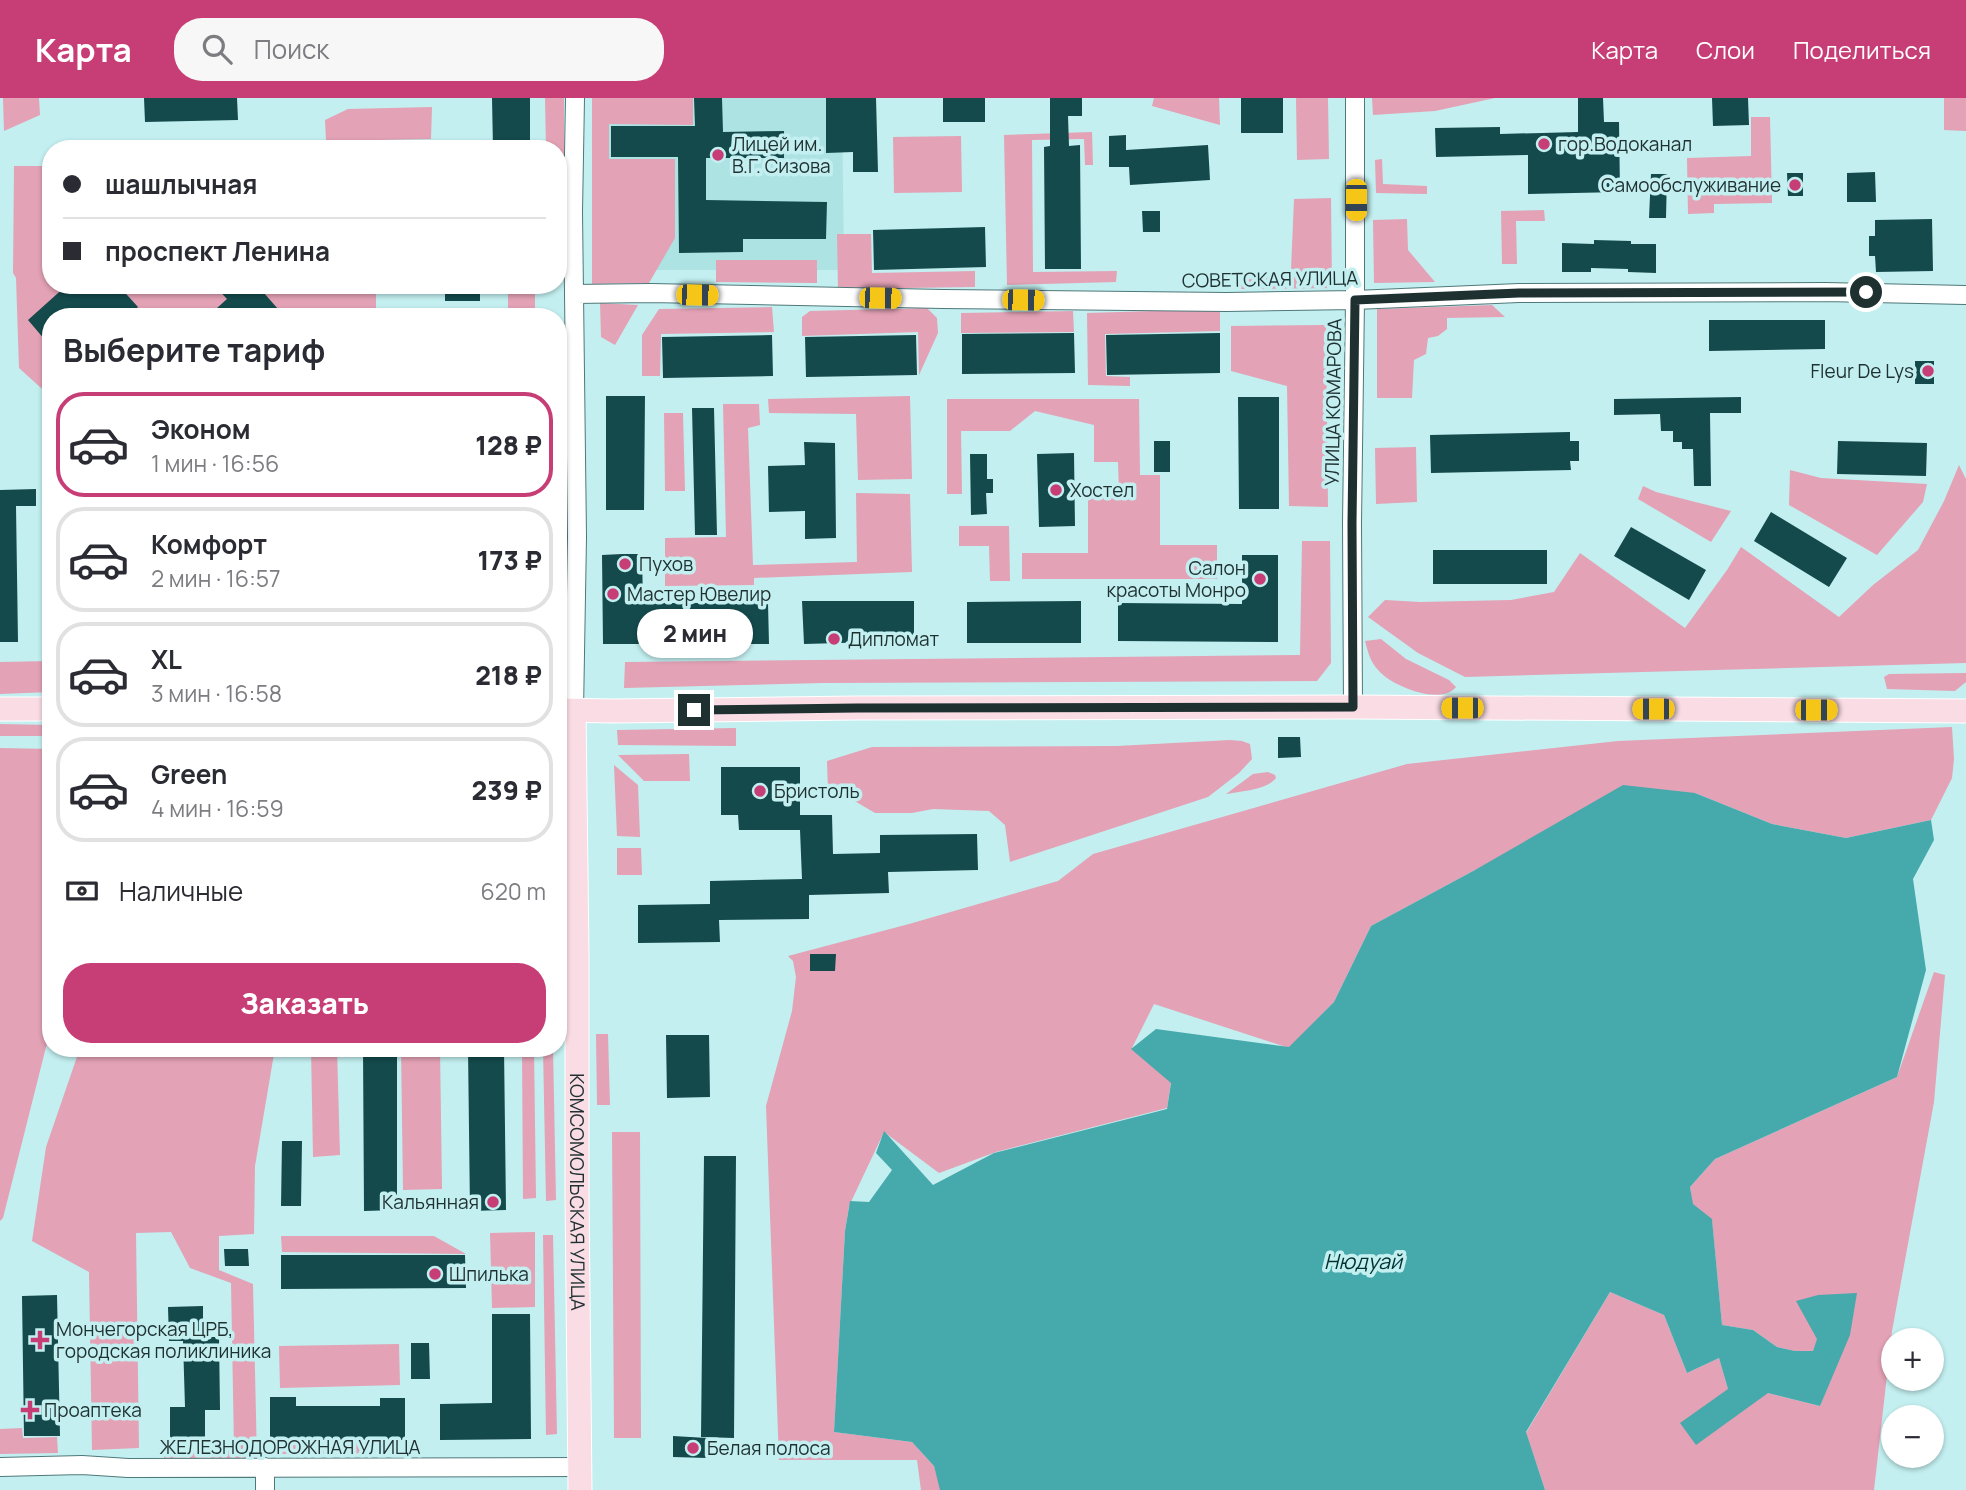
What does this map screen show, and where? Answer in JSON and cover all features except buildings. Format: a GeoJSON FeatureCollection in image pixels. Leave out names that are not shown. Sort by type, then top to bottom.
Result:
{"type":"FeatureCollection","features":[{"type":"Feature","properties":{"kind":"main road"},"geometry":{"type":"LineString","coordinates":[[567,710],[1353,707],[1966,711]]}},
{"type":"Feature","properties":{"kind":"main road"},"geometry":{"type":"LineString","coordinates":[[0,709],[42,709]]}},
{"type":"Feature","properties":{"kind":"main road","name":"КОМСОМОЛЬСКАЯ УЛИЦА"},"geometry":{"type":"LineString","coordinates":[[567,732],[577,953],[580,1479]]}},
{"type":"Feature","properties":{"kind":"street","name":"КОМСОМОЛЬСКАЯ УЛИЦА"},"geometry":{"type":"LineString","coordinates":[[567,694],[577,537],[575,98]]}},
{"type":"Feature","properties":{"kind":"street","name":"УЛИЦА КОМАРОВА"},"geometry":{"type":"LineString","coordinates":[[1353,707],[1355,98]]}},
{"type":"Feature","properties":{"kind":"street","name":"СОВЕТСКАЯ УЛИЦА"},"geometry":{"type":"LineString","coordinates":[[574,294],[1226,302],[1519,293],[1825,292],[1966,295]]}},
{"type":"Feature","properties":{"kind":"street","name":"ЖЕЛЕЗНОДОРОЖНАЯ УЛИЦА"},"geometry":{"type":"LineString","coordinates":[[0,1467],[265,1467],[580,1479]]}},
{"type":"Feature","properties":{"kind":"street"},"geometry":{"type":"LineString","coordinates":[[265,1467],[265,1490]]}},
{"type":"Feature","properties":{"kind":"shaded area"},"geometry":{"type":"Polygon","coordinates":[[[3,98],[39,98],[40,115],[4,131],[3,98]]]}},
{"type":"Feature","properties":{"kind":"shaded area"},"geometry":{"type":"Polygon","coordinates":[[[545,98],[564,98],[564,140],[546,140],[545,98]]]}},
{"type":"Feature","properties":{"kind":"shaded area"},"geometry":{"type":"Polygon","coordinates":[[[592,98],[693,98],[693,125],[609,124],[609,159],[675,159],[675,238],[649,283],[592,284],[592,98]]]}},
{"type":"Feature","properties":{"kind":"shaded area","name":"Лицей им. В.Г. Сизова"},"geometry":{"type":"Polygon","coordinates":[[[593,98],[842,98],[844,270],[593,270],[593,98]]]}},
{"type":"Feature","properties":{"kind":"shaded area"},"geometry":{"type":"Polygon","coordinates":[[[1154,98],[1219,98],[1220,125],[1152,106],[1154,98]]]}},
{"type":"Feature","properties":{"kind":"shaded area"},"geometry":{"type":"Polygon","coordinates":[[[1296,98],[1328,98],[1329,159],[1297,160],[1296,98]]]}},
{"type":"Feature","properties":{"kind":"shaded area"},"geometry":{"type":"Polygon","coordinates":[[[1372,98],[1495,98],[1435,111],[1373,115],[1372,98]]]}},
{"type":"Feature","properties":{"kind":"shaded area"},"geometry":{"type":"Polygon","coordinates":[[[1944,98],[1966,98],[1966,131],[1944,130],[1944,98]]]}},
{"type":"Feature","properties":{"kind":"shaded area"},"geometry":{"type":"Polygon","coordinates":[[[432,107],[431,139],[326,140],[325,120],[348,109],[432,107]]]}},
{"type":"Feature","properties":{"kind":"shaded area"},"geometry":{"type":"Polygon","coordinates":[[[1751,117],[1770,117],[1772,203],[1714,204],[1714,213],[1688,214],[1687,158],[1751,156],[1751,117]]]}},
{"type":"Feature","properties":{"kind":"shaded area"},"geometry":{"type":"Polygon","coordinates":[[[1092,132],[1093,165],[1085,165],[1084,139],[1032,140],[1033,272],[1117,271],[1116,282],[1007,285],[1004,135],[1092,132]]]}},
{"type":"Feature","properties":{"kind":"shaded area"},"geometry":{"type":"Polygon","coordinates":[[[961,136],[962,192],[894,193],[893,137],[961,136]]]}},
{"type":"Feature","properties":{"kind":"shaded area"},"geometry":{"type":"Polygon","coordinates":[[[1382,159],[1383,184],[1427,186],[1427,194],[1376,193],[1375,160],[1382,159]]]}},
{"type":"Feature","properties":{"kind":"shaded area"},"geometry":{"type":"Polygon","coordinates":[[[14,166],[42,166],[42,294],[376,294],[376,308],[42,308],[42,389],[19,368],[16,278],[13,273],[14,166]]]}},
{"type":"Feature","properties":{"kind":"shaded area"},"geometry":{"type":"Polygon","coordinates":[[[1331,198],[1332,288],[1238,289],[1238,282],[1291,270],[1294,199],[1331,198]]]}},
{"type":"Feature","properties":{"kind":"shaded area"},"geometry":{"type":"Polygon","coordinates":[[[1544,210],[1545,221],[1516,221],[1517,264],[1502,264],[1501,211],[1544,210]]]}},
{"type":"Feature","properties":{"kind":"shaded area"},"geometry":{"type":"Polygon","coordinates":[[[1407,219],[1408,250],[1435,282],[1374,283],[1373,220],[1407,219]]]}},
{"type":"Feature","properties":{"kind":"shaded area"},"geometry":{"type":"Polygon","coordinates":[[[837,234],[871,234],[872,273],[975,271],[975,287],[838,289],[837,234]]]}},
{"type":"Feature","properties":{"kind":"shaded area"},"geometry":{"type":"Polygon","coordinates":[[[716,260],[817,260],[817,283],[716,282],[716,260]]]}},
{"type":"Feature","properties":{"kind":"shaded area"},"geometry":{"type":"Polygon","coordinates":[[[508,294],[535,294],[535,308],[508,308],[508,294]]]}},
{"type":"Feature","properties":{"kind":"shaded area"},"geometry":{"type":"Polygon","coordinates":[[[600,303],[638,305],[615,345],[601,337],[600,303]]]}},
{"type":"Feature","properties":{"kind":"shaded area"},"geometry":{"type":"Polygon","coordinates":[[[1492,305],[1505,317],[1447,318],[1447,329],[1438,336],[1428,338],[1426,354],[1414,360],[1412,398],[1377,398],[1377,309],[1492,305]]]}},
{"type":"Feature","properties":{"kind":"shaded area"},"geometry":{"type":"Polygon","coordinates":[[[772,307],[774,332],[661,334],[660,376],[642,376],[642,335],[659,309],[772,307]]]}},
{"type":"Feature","properties":{"kind":"shaded area"},"geometry":{"type":"Polygon","coordinates":[[[927,308],[937,318],[938,333],[919,375],[918,332],[802,336],[802,317],[810,311],[927,308]]]}},
{"type":"Feature","properties":{"kind":"shaded area"},"geometry":{"type":"Polygon","coordinates":[[[1220,309],[1220,331],[1105,334],[1106,376],[1130,377],[1130,386],[1088,385],[1087,313],[1220,309]]]}},
{"type":"Feature","properties":{"kind":"shaded area"},"geometry":{"type":"Polygon","coordinates":[[[1073,311],[1074,332],[961,333],[961,313],[1073,311]]]}},
{"type":"Feature","properties":{"kind":"shaded area"},"geometry":{"type":"Polygon","coordinates":[[[1326,325],[1328,507],[1289,506],[1287,386],[1231,371],[1231,326],[1326,325]]]}},
{"type":"Feature","properties":{"kind":"shaded area"},"geometry":{"type":"Polygon","coordinates":[[[910,396],[912,479],[858,480],[856,414],[769,413],[768,399],[910,396]]]}},
{"type":"Feature","properties":{"kind":"shaded area"},"geometry":{"type":"Polygon","coordinates":[[[947,399],[1139,399],[1140,475],[1160,475],[1160,545],[1217,545],[1217,579],[1022,579],[1022,553],[1088,553],[1088,495],[1119,494],[1118,462],[1094,462],[1094,425],[1035,411],[1010,431],[961,431],[962,494],[947,494],[947,399]]]}},
{"type":"Feature","properties":{"kind":"shaded area"},"geometry":{"type":"Polygon","coordinates":[[[723,404],[759,404],[760,425],[748,428],[753,565],[857,562],[856,493],[910,494],[912,572],[754,578],[754,585],[665,586],[665,538],[726,537],[723,404]]]}},
{"type":"Feature","properties":{"kind":"shaded area"},"geometry":{"type":"Polygon","coordinates":[[[664,413],[683,413],[685,491],[665,491],[664,413]]]}},
{"type":"Feature","properties":{"kind":"shaded area"},"geometry":{"type":"Polygon","coordinates":[[[1416,447],[1417,502],[1376,504],[1375,448],[1416,447]]]}},
{"type":"Feature","properties":{"kind":"shaded area"},"geometry":{"type":"Polygon","coordinates":[[[1959,465],[1966,479],[1966,663],[1465,677],[1418,653],[1368,617],[1385,600],[1511,600],[1554,592],[1580,553],[1685,628],[1741,547],[1839,617],[1873,585],[1918,550],[1944,501],[1959,465]]]}},
{"type":"Feature","properties":{"kind":"shaded area"},"geometry":{"type":"Polygon","coordinates":[[[1790,470],[1821,478],[1927,484],[1923,502],[1877,555],[1789,505],[1790,470]]]}},
{"type":"Feature","properties":{"kind":"shaded area"},"geometry":{"type":"Polygon","coordinates":[[[1643,486],[1656,492],[1731,511],[1711,542],[1638,499],[1643,486]]]}},
{"type":"Feature","properties":{"kind":"shaded area"},"geometry":{"type":"Polygon","coordinates":[[[959,526],[1009,526],[1010,581],[990,581],[989,546],[959,546],[959,526]]]}},
{"type":"Feature","properties":{"kind":"shaded area"},"geometry":{"type":"Polygon","coordinates":[[[1302,541],[1330,541],[1331,663],[1317,681],[823,683],[624,688],[625,662],[1300,655],[1302,541]]]}},
{"type":"Feature","properties":{"kind":"shaded area"},"geometry":{"type":"Polygon","coordinates":[[[1381,639],[1406,659],[1449,680],[1456,687],[1439,695],[1428,694],[1405,688],[1385,677],[1373,664],[1365,641],[1381,639]]]}},
{"type":"Feature","properties":{"kind":"shaded area"},"geometry":{"type":"Polygon","coordinates":[[[42,661],[42,692],[0,694],[0,662],[42,661]]]}},
{"type":"Feature","properties":{"kind":"shaded area"},"geometry":{"type":"Polygon","coordinates":[[[1966,673],[1966,682],[1955,691],[1887,689],[1884,677],[1889,674],[1966,673]]]}},
{"type":"Feature","properties":{"kind":"shaded area"},"geometry":{"type":"Polygon","coordinates":[[[0,724],[42,725],[42,736],[0,736],[0,724]]]}},
{"type":"Feature","properties":{"kind":"shaded area"},"geometry":{"type":"Polygon","coordinates":[[[1952,727],[1952,778],[1931,820],[1846,838],[1772,824],[1695,793],[1475,870],[1371,926],[1334,1002],[1289,1048],[1154,1004],[1132,1048],[1171,1082],[1167,1108],[996,1152],[939,1173],[884,1132],[849,1206],[845,1231],[834,1432],[912,1442],[934,1466],[941,1490],[921,1490],[917,1460],[779,1460],[766,1106],[792,1011],[796,977],[793,961],[788,956],[1058,881],[1093,854],[1407,764],[1618,741],[1952,727]]]}},
{"type":"Feature","properties":{"kind":"shaded area"},"geometry":{"type":"Polygon","coordinates":[[[736,728],[736,746],[618,745],[617,730],[736,728]]]}},
{"type":"Feature","properties":{"kind":"shaded area"},"geometry":{"type":"Polygon","coordinates":[[[1230,740],[1250,744],[1252,759],[1208,797],[1010,862],[1005,825],[989,811],[933,809],[912,813],[875,813],[853,800],[828,791],[827,761],[872,747],[1117,746],[1230,740]]]}},
{"type":"Feature","properties":{"kind":"shaded area"},"geometry":{"type":"Polygon","coordinates":[[[0,748],[42,749],[43,1057],[3,1218],[0,1221],[0,748]]]}},
{"type":"Feature","properties":{"kind":"shaded area"},"geometry":{"type":"Polygon","coordinates":[[[689,754],[690,781],[644,781],[618,755],[689,754]]]}},
{"type":"Feature","properties":{"kind":"shaded area"},"geometry":{"type":"Polygon","coordinates":[[[614,765],[638,785],[640,837],[617,836],[614,765]]]}},
{"type":"Feature","properties":{"kind":"shaded area"},"geometry":{"type":"Polygon","coordinates":[[[1268,772],[1275,775],[1276,778],[1272,782],[1226,794],[1253,774],[1268,772]]]}},
{"type":"Feature","properties":{"kind":"shaded area"},"geometry":{"type":"Polygon","coordinates":[[[617,848],[641,848],[642,875],[617,875],[617,848]]]}},
{"type":"Feature","properties":{"kind":"shaded area"},"geometry":{"type":"Polygon","coordinates":[[[1934,972],[1945,975],[1934,1102],[1893,1328],[1881,1328],[1881,1391],[1885,1391],[1884,1405],[1881,1405],[1874,1490],[1545,1490],[1526,1433],[1610,1292],[1664,1315],[1687,1373],[1719,1358],[1728,1389],[1768,1393],[1820,1406],[1830,1378],[1818,1339],[1813,1351],[1795,1351],[1777,1347],[1753,1330],[1722,1325],[1712,1220],[1692,1204],[1690,1187],[1715,1159],[1897,1077],[1934,972]]]}},
{"type":"Feature","properties":{"kind":"shaded area"},"geometry":{"type":"Polygon","coordinates":[[[596,1034],[608,1034],[610,1105],[597,1105],[596,1034]]]}},
{"type":"Feature","properties":{"kind":"shaded area"},"geometry":{"type":"Polygon","coordinates":[[[77,1057],[273,1057],[255,1166],[254,1234],[219,1236],[219,1270],[253,1284],[257,1460],[164,1462],[164,1450],[234,1447],[231,1283],[190,1268],[171,1232],[136,1233],[139,1448],[92,1450],[89,1272],[32,1241],[46,1147],[77,1057]]]}},
{"type":"Feature","properties":{"kind":"shaded area"},"geometry":{"type":"Polygon","coordinates":[[[311,1057],[337,1057],[340,1155],[313,1157],[311,1057]]]}},
{"type":"Feature","properties":{"kind":"shaded area"},"geometry":{"type":"Polygon","coordinates":[[[401,1057],[440,1057],[442,1189],[403,1190],[401,1057]]]}},
{"type":"Feature","properties":{"kind":"shaded area"},"geometry":{"type":"Polygon","coordinates":[[[522,1057],[534,1057],[536,1198],[523,1199],[522,1057]]]}},
{"type":"Feature","properties":{"kind":"shaded area"},"geometry":{"type":"Polygon","coordinates":[[[543,1057],[553,1057],[556,1200],[546,1201],[543,1057]]]}},
{"type":"Feature","properties":{"kind":"shaded area"},"geometry":{"type":"Polygon","coordinates":[[[612,1132],[640,1132],[641,1438],[614,1438],[612,1132]]]}},
{"type":"Feature","properties":{"kind":"shaded area"},"geometry":{"type":"Polygon","coordinates":[[[535,1232],[535,1307],[492,1308],[490,1233],[535,1232]]]}},
{"type":"Feature","properties":{"kind":"shaded area"},"geometry":{"type":"Polygon","coordinates":[[[543,1235],[553,1235],[557,1434],[546,1435],[543,1235]]]}},
{"type":"Feature","properties":{"kind":"shaded area"},"geometry":{"type":"Polygon","coordinates":[[[281,1236],[434,1236],[466,1254],[282,1252],[281,1236]]]}},
{"type":"Feature","properties":{"kind":"shaded area"},"geometry":{"type":"Polygon","coordinates":[[[399,1344],[400,1385],[280,1388],[279,1346],[399,1344]]]}},
{"type":"Feature","properties":{"kind":"shaded area"},"geometry":{"type":"Polygon","coordinates":[[[22,1428],[23,1438],[57,1437],[58,1453],[0,1454],[0,1429],[22,1428]]]}},
{"type":"Feature","properties":{"kind":"shaded area"},"geometry":{"type":"Polygon","coordinates":[[[395,1443],[394,1453],[275,1454],[273,1444],[395,1443]]]}},
{"type":"Feature","properties":{"kind":"water","name":"Нюдуай"},"geometry":{"type":"Polygon","coordinates":[[[1623,785],[1695,793],[1772,824],[1846,838],[1931,820],[1934,840],[1913,879],[1926,970],[1897,1077],[1715,1159],[1690,1187],[1693,1204],[1712,1219],[1722,1325],[1753,1330],[1777,1347],[1813,1351],[1817,1339],[1796,1301],[1818,1295],[1857,1293],[1850,1335],[1820,1406],[1768,1393],[1696,1445],[1680,1423],[1728,1389],[1719,1358],[1687,1373],[1664,1315],[1610,1292],[1526,1432],[1545,1490],[940,1490],[934,1466],[912,1442],[834,1432],[845,1231],[850,1201],[869,1202],[892,1170],[876,1153],[884,1131],[933,1185],[994,1153],[1167,1109],[1171,1083],[1131,1049],[1156,1029],[1289,1047],[1334,1002],[1371,926],[1623,785]]]}},
{"type":"Feature","properties":{"kind":"place","name":"гор.Водоканал"},"geometry":{"type":"Point","coordinates":[1544,144]}},
{"type":"Feature","properties":{"kind":"place","name":"Лицей им. В.Г. Сизова"},"geometry":{"type":"Point","coordinates":[718,155]}},
{"type":"Feature","properties":{"kind":"place","name":"Самообслуживание"},"geometry":{"type":"Point","coordinates":[1795,185]}},
{"type":"Feature","properties":{"kind":"place","name":"Fleur De Lys"},"geometry":{"type":"Point","coordinates":[1928,371]}},
{"type":"Feature","properties":{"kind":"place","name":"Хостел"},"geometry":{"type":"Point","coordinates":[1056,490]}},
{"type":"Feature","properties":{"kind":"place","name":"Пухов"},"geometry":{"type":"Point","coordinates":[625,564]}},
{"type":"Feature","properties":{"kind":"place","name":"Салон красоты Монро"},"geometry":{"type":"Point","coordinates":[1260,579]}},
{"type":"Feature","properties":{"kind":"place","name":"Мастер Ювелир"},"geometry":{"type":"Point","coordinates":[613,594]}},
{"type":"Feature","properties":{"kind":"place","name":"Дипломат"},"geometry":{"type":"Point","coordinates":[834,639]}},
{"type":"Feature","properties":{"kind":"place","name":"Бристоль"},"geometry":{"type":"Point","coordinates":[760,791]}},
{"type":"Feature","properties":{"kind":"place","name":"Кальянная"},"geometry":{"type":"Point","coordinates":[493,1202]}},
{"type":"Feature","properties":{"kind":"place","name":"Шпилька"},"geometry":{"type":"Point","coordinates":[435,1274]}},
{"type":"Feature","properties":{"kind":"place","name":"Мончегорская ЦРБ, городская поликлиника"},"geometry":{"type":"Point","coordinates":[40,1340]}},
{"type":"Feature","properties":{"kind":"place","name":"Проаптека"},"geometry":{"type":"Point","coordinates":[30,1410]}},
{"type":"Feature","properties":{"kind":"place","name":"Белая полоса"},"geometry":{"type":"Point","coordinates":[693,1448]}},
{"type":"Feature","properties":{"kind":"route"},"geometry":{"type":"LineString","coordinates":[[694,710],[1353,707],[1355,300],[1519,293],[1866,292]]}}]}
